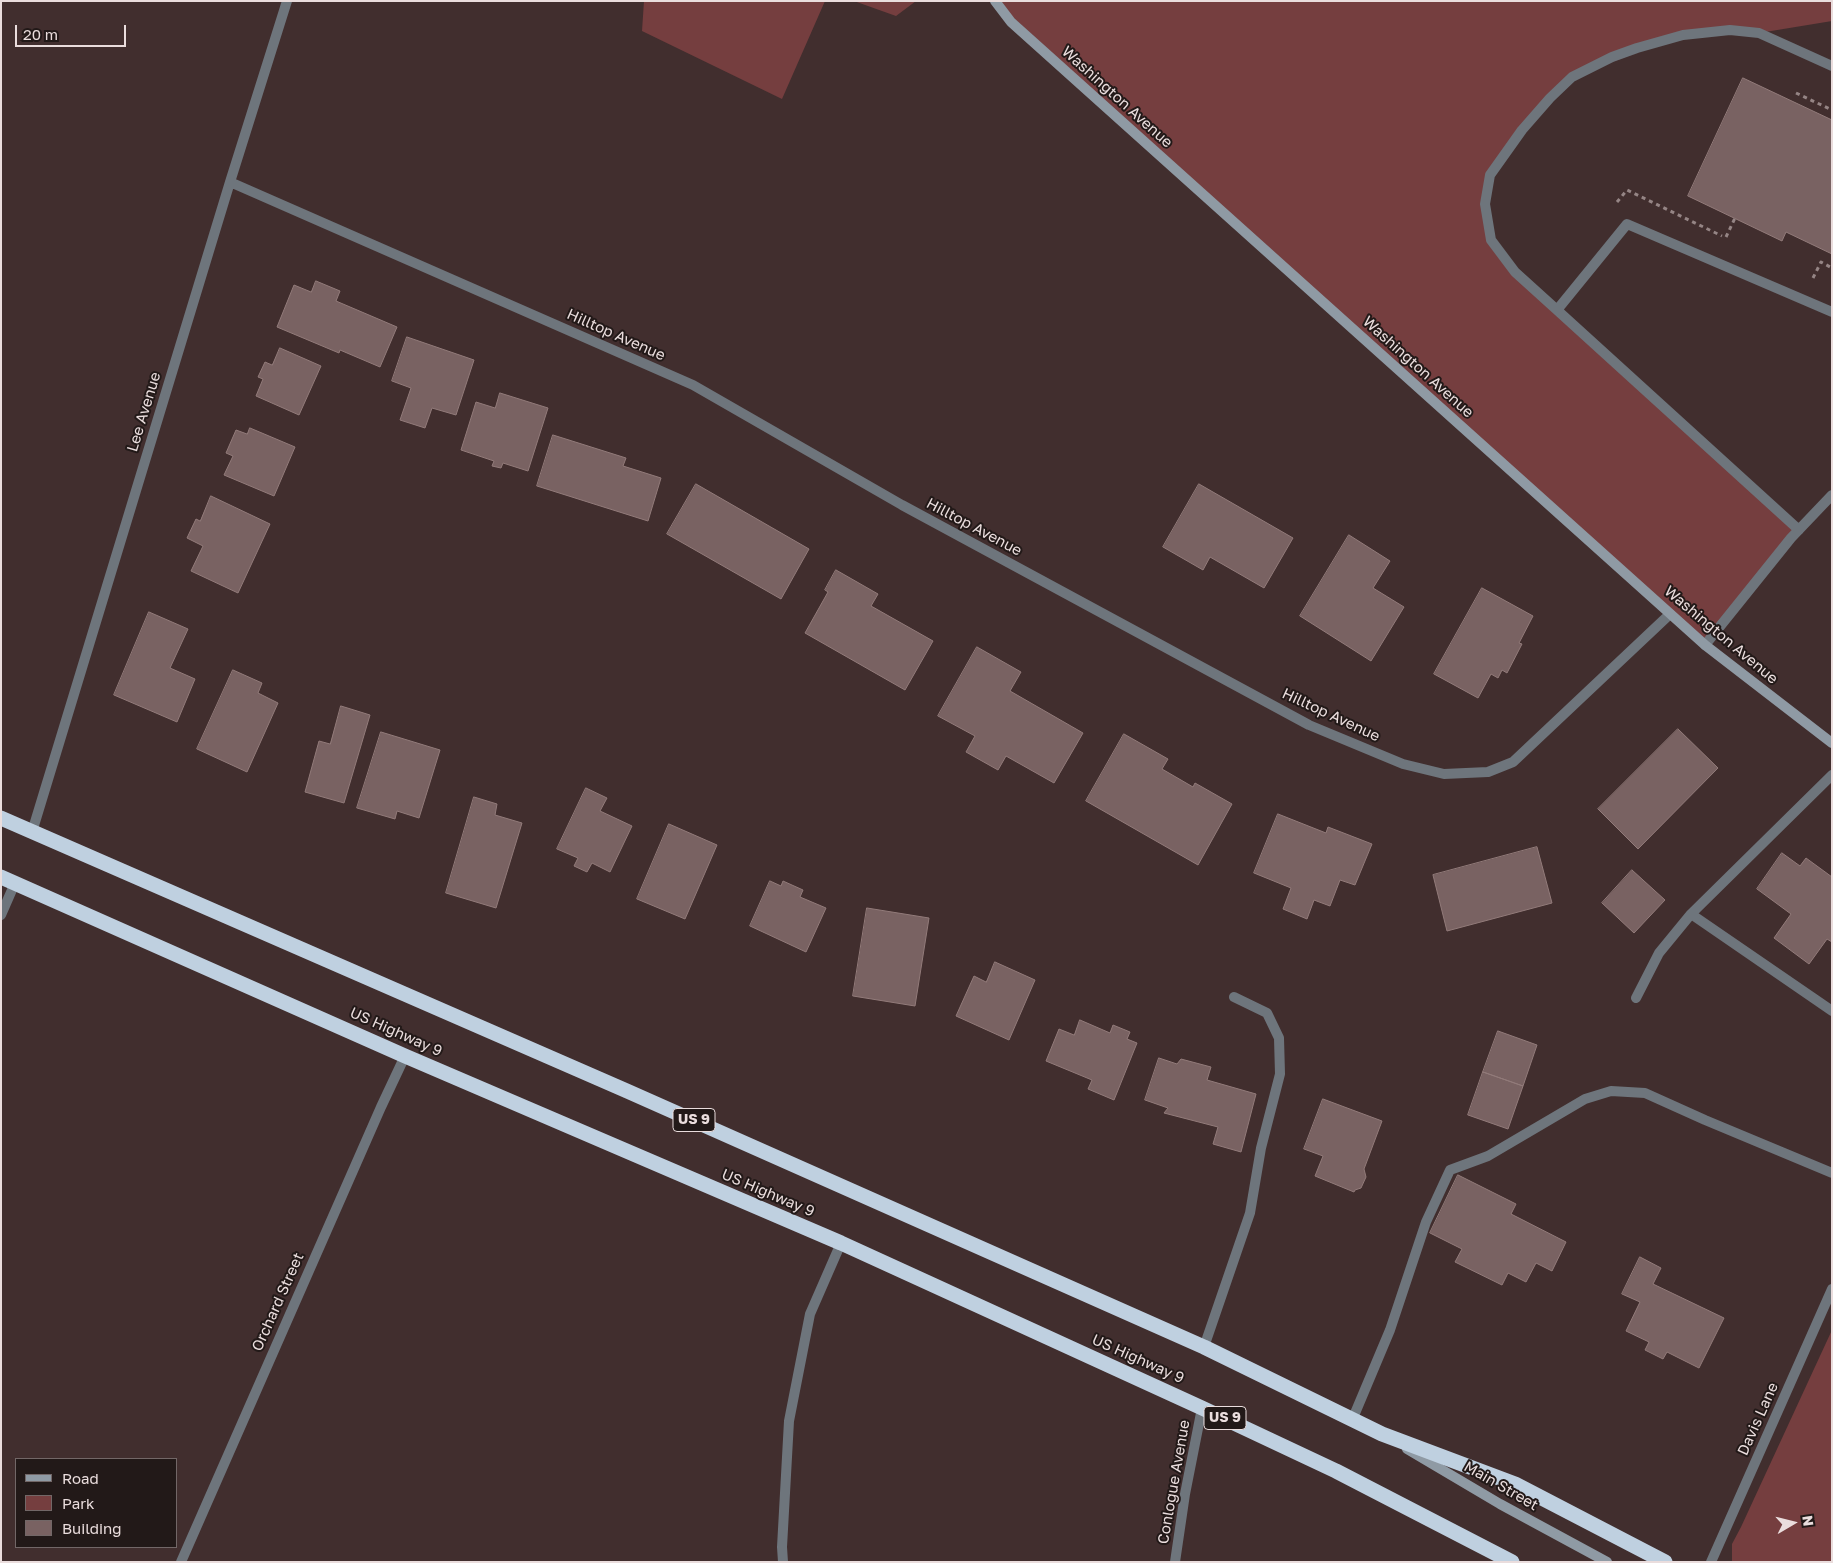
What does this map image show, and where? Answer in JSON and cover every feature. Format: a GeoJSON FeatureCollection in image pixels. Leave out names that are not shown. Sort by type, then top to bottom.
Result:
{"type":"FeatureCollection","features":[{"type":"Feature","properties":{"kind":"highway","name":"US 9"},"geometry":{"type":"LineString","coordinates":[[1,818],[627,1091],[1204,1347],[1353,1418],[1382,1434],[1515,1484],[1665,1562]]}},
{"type":"Feature","properties":{"kind":"highway","name":"US Highway 9"},"geometry":{"type":"LineString","coordinates":[[8,880],[405,1056],[840,1243],[1336,1471],[1512,1562]]}},
{"type":"Feature","properties":{"kind":"main road","name":"Washington Avenue"},"geometry":{"type":"LineString","coordinates":[[995,1],[1011,22],[1670,614],[1705,645],[1832,744]]}},
{"type":"Feature","properties":{"kind":"main road","name":"Main Street"},"geometry":{"type":"LineString","coordinates":[[1382,1434],[1500,1504],[1606,1562]]}},
{"type":"Feature","properties":{"kind":"street","name":"Lee Avenue"},"geometry":{"type":"LineString","coordinates":[[32,832],[287,1]]}},
{"type":"Feature","properties":{"kind":"street"},"geometry":{"type":"LineString","coordinates":[[1799,530],[1515,272],[1491,240],[1485,204],[1490,175],[1522,130],[1550,98],[1572,77],[1612,57],[1683,35],[1730,30],[1758,33],[1832,66]]}},
{"type":"Feature","properties":{"kind":"street","name":"Hilltop Avenue"},"geometry":{"type":"LineString","coordinates":[[230,182],[692,385],[902,506],[1300,720],[1404,764],[1444,774],[1488,772],[1513,762],[1670,614]]}},
{"type":"Feature","properties":{"kind":"street"},"geometry":{"type":"LineString","coordinates":[[1557,310],[1626,224],[1832,312]]}},
{"type":"Feature","properties":{"kind":"street"},"geometry":{"type":"LineString","coordinates":[[1705,645],[1799,530],[1832,496]]}},
{"type":"Feature","properties":{"kind":"street"},"geometry":{"type":"LineString","coordinates":[[1636,998],[1659,954],[1691,914],[1832,775]]}},
{"type":"Feature","properties":{"kind":"street"},"geometry":{"type":"LineString","coordinates":[[1,915],[8,880]]}},
{"type":"Feature","properties":{"kind":"street"},"geometry":{"type":"LineString","coordinates":[[1691,914],[1832,1011]]}},
{"type":"Feature","properties":{"kind":"street"},"geometry":{"type":"LineString","coordinates":[[1204,1347],[1250,1213],[1261,1148],[1280,1074],[1279,1038],[1267,1013],[1234,997]]}},
{"type":"Feature","properties":{"kind":"street","name":"Orchard Street"},"geometry":{"type":"LineString","coordinates":[[181,1562],[381,1106],[405,1056]]}},
{"type":"Feature","properties":{"kind":"street"},"geometry":{"type":"LineString","coordinates":[[1353,1418],[1390,1330],[1426,1222],[1450,1170],[1488,1156],[1585,1099],[1611,1092],[1645,1093],[1832,1173]]}},
{"type":"Feature","properties":{"kind":"street"},"geometry":{"type":"LineString","coordinates":[[783,1562],[782,1547],[789,1421],[810,1314],[840,1243]]}},
{"type":"Feature","properties":{"kind":"street","name":"Davis Lane"},"geometry":{"type":"LineString","coordinates":[[1711,1562],[1832,1289]]}},
{"type":"Feature","properties":{"kind":"street","name":"Conlogue Avenue"},"geometry":{"type":"LineString","coordinates":[[1175,1562],[1185,1494],[1202,1408]]}},
{"type":"Feature","properties":{"kind":"path"},"geometry":{"type":"LineString","coordinates":[[1796,93],[1832,110]]}},
{"type":"Feature","properties":{"kind":"path"},"geometry":{"type":"LineString","coordinates":[[1616,203],[1627,190],[1734,241]]}},
{"type":"Feature","properties":{"kind":"path"},"geometry":{"type":"LineString","coordinates":[[1726,237],[1735,218]]}},
{"type":"Feature","properties":{"kind":"path"},"geometry":{"type":"LineString","coordinates":[[1804,274],[1813,278],[1821,262],[1832,268]]}},
{"type":"Feature","properties":{"kind":"green space"},"geometry":{"type":"Polygon","coordinates":[[[644,1],[825,1],[782,99],[642,31],[644,1]]]}},
{"type":"Feature","properties":{"kind":"green space"},"geometry":{"type":"Polygon","coordinates":[[[854,1],[916,1],[896,16],[854,1]]]}},
{"type":"Feature","properties":{"kind":"green space"},"geometry":{"type":"Polygon","coordinates":[[[995,1],[1832,1],[1832,21],[1759,33],[1683,35],[1573,77],[1550,98],[1489,178],[1491,240],[1515,272],[1799,530],[1705,645],[995,1]]]}},
{"type":"Feature","properties":{"kind":"green space"},"geometry":{"type":"Polygon","coordinates":[[[1832,1330],[1832,1562],[1732,1562],[1732,1544],[1832,1330]]]}},
{"type":"Feature","properties":{"kind":"building"},"geometry":{"type":"Polygon","coordinates":[[[1743,78],[1832,120],[1832,254],[1786,232],[1782,241],[1688,196],[1743,78]]]}},
{"type":"Feature","properties":{"kind":"building"},"geometry":{"type":"Polygon","coordinates":[[[316,281],[340,291],[336,301],[397,327],[380,367],[340,350],[339,353],[277,327],[294,285],[311,292],[316,281]]]}},
{"type":"Feature","properties":{"kind":"building"},"geometry":{"type":"Polygon","coordinates":[[[407,337],[474,360],[456,415],[432,408],[425,428],[400,420],[411,388],[392,381],[407,337]]]}},
{"type":"Feature","properties":{"kind":"building"},"geometry":{"type":"Polygon","coordinates":[[[280,348],[321,366],[299,415],[256,396],[263,379],[258,377],[265,362],[272,365],[280,348]]]}},
{"type":"Feature","properties":{"kind":"building"},"geometry":{"type":"Polygon","coordinates":[[[500,393],[548,408],[528,471],[503,463],[501,468],[492,466],[494,461],[461,450],[476,402],[495,408],[500,393]]]}},
{"type":"Feature","properties":{"kind":"building"},"geometry":{"type":"Polygon","coordinates":[[[250,428],[295,447],[274,496],[224,475],[233,456],[226,453],[236,430],[247,434],[250,428]]]}},
{"type":"Feature","properties":{"kind":"building"},"geometry":{"type":"Polygon","coordinates":[[[553,435],[626,458],[623,466],[661,478],[648,521],[537,486],[553,435]]]}},
{"type":"Feature","properties":{"kind":"building"},"geometry":{"type":"Polygon","coordinates":[[[696,484],[809,549],[781,599],[667,534],[696,484]]]}},
{"type":"Feature","properties":{"kind":"building"},"geometry":{"type":"Polygon","coordinates":[[[1199,484],[1293,538],[1264,588],[1210,557],[1203,570],[1163,547],[1199,484]]]}},
{"type":"Feature","properties":{"kind":"building"},"geometry":{"type":"Polygon","coordinates":[[[211,496],[270,524],[238,593],[191,571],[203,546],[187,538],[196,519],[200,521],[211,496]]]}},
{"type":"Feature","properties":{"kind":"building"},"geometry":{"type":"Polygon","coordinates":[[[1349,535],[1390,561],[1373,588],[1404,607],[1371,661],[1300,616],[1349,535]]]}},
{"type":"Feature","properties":{"kind":"building"},"geometry":{"type":"Polygon","coordinates":[[[836,570],[878,594],[871,606],[933,641],[905,690],[805,633],[828,592],[825,590],[836,570]]]}},
{"type":"Feature","properties":{"kind":"building"},"geometry":{"type":"Polygon","coordinates":[[[1482,588],[1533,616],[1519,643],[1522,644],[1507,673],[1502,670],[1498,678],[1491,674],[1478,698],[1434,674],[1482,588]]]}},
{"type":"Feature","properties":{"kind":"building"},"geometry":{"type":"Polygon","coordinates":[[[149,612],[188,629],[170,668],[195,679],[177,722],[114,695],[149,612]]]}},
{"type":"Feature","properties":{"kind":"building"},"geometry":{"type":"Polygon","coordinates":[[[977,647],[1021,672],[1010,691],[1083,733],[1054,783],[1006,756],[998,770],[966,752],[975,736],[938,716],[977,647]]]}},
{"type":"Feature","properties":{"kind":"building"},"geometry":{"type":"Polygon","coordinates":[[[233,670],[262,683],[258,693],[278,703],[247,772],[197,749],[233,670]]]}},
{"type":"Feature","properties":{"kind":"building"},"geometry":{"type":"Polygon","coordinates":[[[341,706],[370,715],[344,803],[305,792],[319,741],[330,744],[341,706]]]}},
{"type":"Feature","properties":{"kind":"building"},"geometry":{"type":"Polygon","coordinates":[[[1678,729],[1718,768],[1638,849],[1598,809],[1678,729]]]}},
{"type":"Feature","properties":{"kind":"building"},"geometry":{"type":"Polygon","coordinates":[[[381,732],[440,750],[419,818],[397,811],[395,819],[357,808],[381,732]]]}},
{"type":"Feature","properties":{"kind":"building"},"geometry":{"type":"Polygon","coordinates":[[[1124,734],[1168,759],[1162,769],[1193,787],[1195,783],[1232,804],[1198,865],[1086,801],[1124,734]]]}},
{"type":"Feature","properties":{"kind":"building"},"geometry":{"type":"Polygon","coordinates":[[[586,788],[607,798],[600,811],[632,826],[610,872],[592,863],[587,872],[574,866],[578,858],[557,849],[586,788]]]}},
{"type":"Feature","properties":{"kind":"building"},"geometry":{"type":"Polygon","coordinates":[[[474,797],[497,804],[495,815],[522,823],[496,908],[446,893],[474,797]]]}},
{"type":"Feature","properties":{"kind":"building"},"geometry":{"type":"Polygon","coordinates":[[[1278,814],[1326,833],[1328,827],[1372,844],[1355,885],[1340,880],[1330,906],[1314,900],[1307,919],[1283,909],[1291,888],[1254,873],[1278,814]]]}},
{"type":"Feature","properties":{"kind":"building"},"geometry":{"type":"Polygon","coordinates":[[[669,824],[717,845],[685,919],[637,899],[669,824]]]}},
{"type":"Feature","properties":{"kind":"building"},"geometry":{"type":"Polygon","coordinates":[[[1537,847],[1552,903],[1447,931],[1433,875],[1537,847]]]}},
{"type":"Feature","properties":{"kind":"building"},"geometry":{"type":"Polygon","coordinates":[[[1782,853],[1800,866],[1806,858],[1832,877],[1832,942],[1827,939],[1809,964],[1774,938],[1791,914],[1757,889],[1782,853]]]}},
{"type":"Feature","properties":{"kind":"building"},"geometry":{"type":"Polygon","coordinates":[[[1632,870],[1665,900],[1634,933],[1602,903],[1632,870]]]}},
{"type":"Feature","properties":{"kind":"building"},"geometry":{"type":"Polygon","coordinates":[[[770,881],[781,886],[783,881],[803,890],[800,897],[826,908],[806,952],[750,926],[770,881]]]}},
{"type":"Feature","properties":{"kind":"building"},"geometry":{"type":"Polygon","coordinates":[[[867,908],[929,918],[915,1006],[853,996],[867,908]]]}},
{"type":"Feature","properties":{"kind":"building"},"geometry":{"type":"Polygon","coordinates":[[[995,962],[1035,980],[1009,1040],[956,1016],[974,976],[986,982],[995,962]]]}},
{"type":"Feature","properties":{"kind":"building"},"geometry":{"type":"Polygon","coordinates":[[[1080,1020],[1110,1033],[1113,1025],[1130,1032],[1127,1039],[1137,1043],[1114,1100],[1088,1089],[1092,1080],[1046,1061],[1059,1029],[1074,1035],[1080,1020]]]}},
{"type":"Feature","properties":{"kind":"building"},"geometry":{"type":"Polygon","coordinates":[[[1498,1031],[1537,1045],[1523,1086],[1483,1072],[1498,1031]]]}},
{"type":"Feature","properties":{"kind":"building"},"geometry":{"type":"Polygon","coordinates":[[[1159,1058],[1177,1064],[1181,1059],[1211,1067],[1207,1080],[1256,1094],[1241,1152],[1213,1144],[1218,1127],[1164,1113],[1168,1108],[1145,1100],[1159,1058]]]}},
{"type":"Feature","properties":{"kind":"building"},"geometry":{"type":"Polygon","coordinates":[[[1483,1072],[1523,1086],[1508,1129],[1468,1115],[1483,1072]]]}},
{"type":"Feature","properties":{"kind":"building"},"geometry":{"type":"Polygon","coordinates":[[[1323,1099],[1382,1121],[1364,1169],[1366,1177],[1361,1188],[1354,1192],[1315,1176],[1323,1156],[1304,1149],[1323,1099]]]}},
{"type":"Feature","properties":{"kind":"building"},"geometry":{"type":"Polygon","coordinates":[[[1458,1175],[1516,1204],[1511,1214],[1566,1242],[1552,1271],[1536,1263],[1526,1282],[1508,1273],[1502,1285],[1455,1262],[1462,1249],[1430,1233],[1458,1175]]]}},
{"type":"Feature","properties":{"kind":"building"},"geometry":{"type":"Polygon","coordinates":[[[1640,1257],[1661,1268],[1653,1284],[1724,1318],[1699,1368],[1667,1352],[1663,1359],[1645,1350],[1649,1342],[1626,1331],[1640,1302],[1622,1294],[1640,1257]]]}}]}
